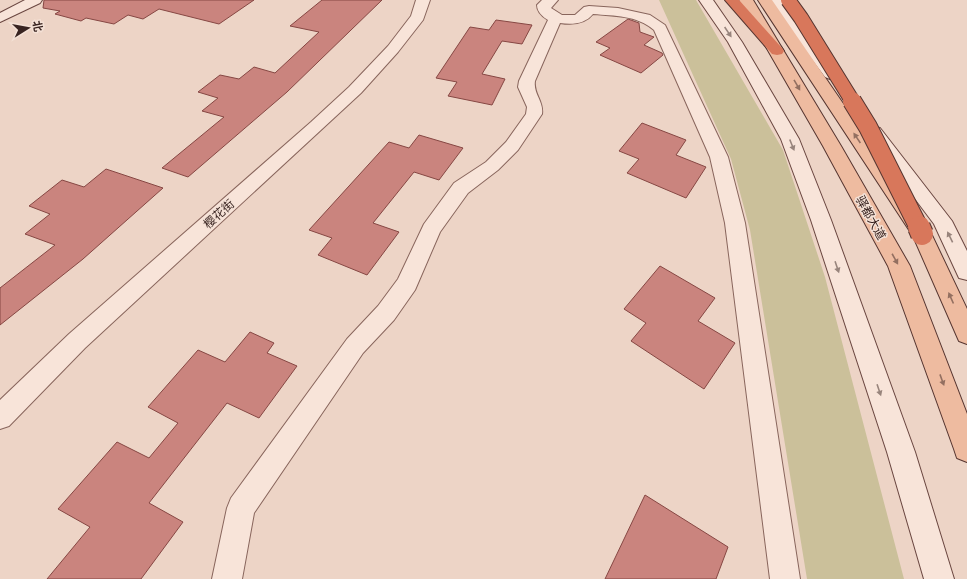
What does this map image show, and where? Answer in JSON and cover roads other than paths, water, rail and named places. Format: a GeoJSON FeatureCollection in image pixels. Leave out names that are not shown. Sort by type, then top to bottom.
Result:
{"type":"FeatureCollection","features":[{"type":"Feature","properties":{"kind":"highway"},"geometry":{"type":"LineString","coordinates":[[732,0],[777,51]]}},
{"type":"Feature","properties":{"kind":"highway"},"geometry":{"type":"LineString","coordinates":[[788,0],[801,18],[868,127],[922,234]]}},
{"type":"Feature","properties":{"kind":"highway"},"geometry":{"type":"LineString","coordinates":[[798,0],[801,18]]}},
{"type":"Feature","properties":{"kind":"main road","name":"驿都大道"},"geometry":{"type":"LineString","coordinates":[[746,0],[832,146],[899,266],[967,449]]}},
{"type":"Feature","properties":{"kind":"main road"},"geometry":{"type":"LineString","coordinates":[[765,0],[790,40],[922,234],[967,334]]}},
{"type":"Feature","properties":{"kind":"street"},"geometry":{"type":"LineString","coordinates":[[0,7],[14,0]]}},
{"type":"Feature","properties":{"kind":"street"},"geometry":{"type":"LineString","coordinates":[[0,18],[35,0]]}},
{"type":"Feature","properties":{"kind":"street","name":"樱花街"},"geometry":{"type":"LineString","coordinates":[[0,417],[76,341],[317,126],[355,90],[392,49],[418,16],[423,0]]}},
{"type":"Feature","properties":{"kind":"street"},"geometry":{"type":"LineString","coordinates":[[706,0],[735,42],[790,139],[821,220],[898,444],[939,579]]}},
{"type":"Feature","properties":{"kind":"street"},"geometry":{"type":"LineString","coordinates":[[776,0],[942,220],[967,272]]}},
{"type":"Feature","properties":{"kind":"street"},"geometry":{"type":"LineString","coordinates":[[227,579],[241,508],[355,346],[386,313],[406,284],[431,229],[461,188],[492,166],[512,146],[534,114],[535,107],[526,87],[527,81],[553,9],[563,20],[578,19],[584,17],[585,5],[636,14],[653,21],[660,28],[719,157],[735,223],[785,579]]}}]}
